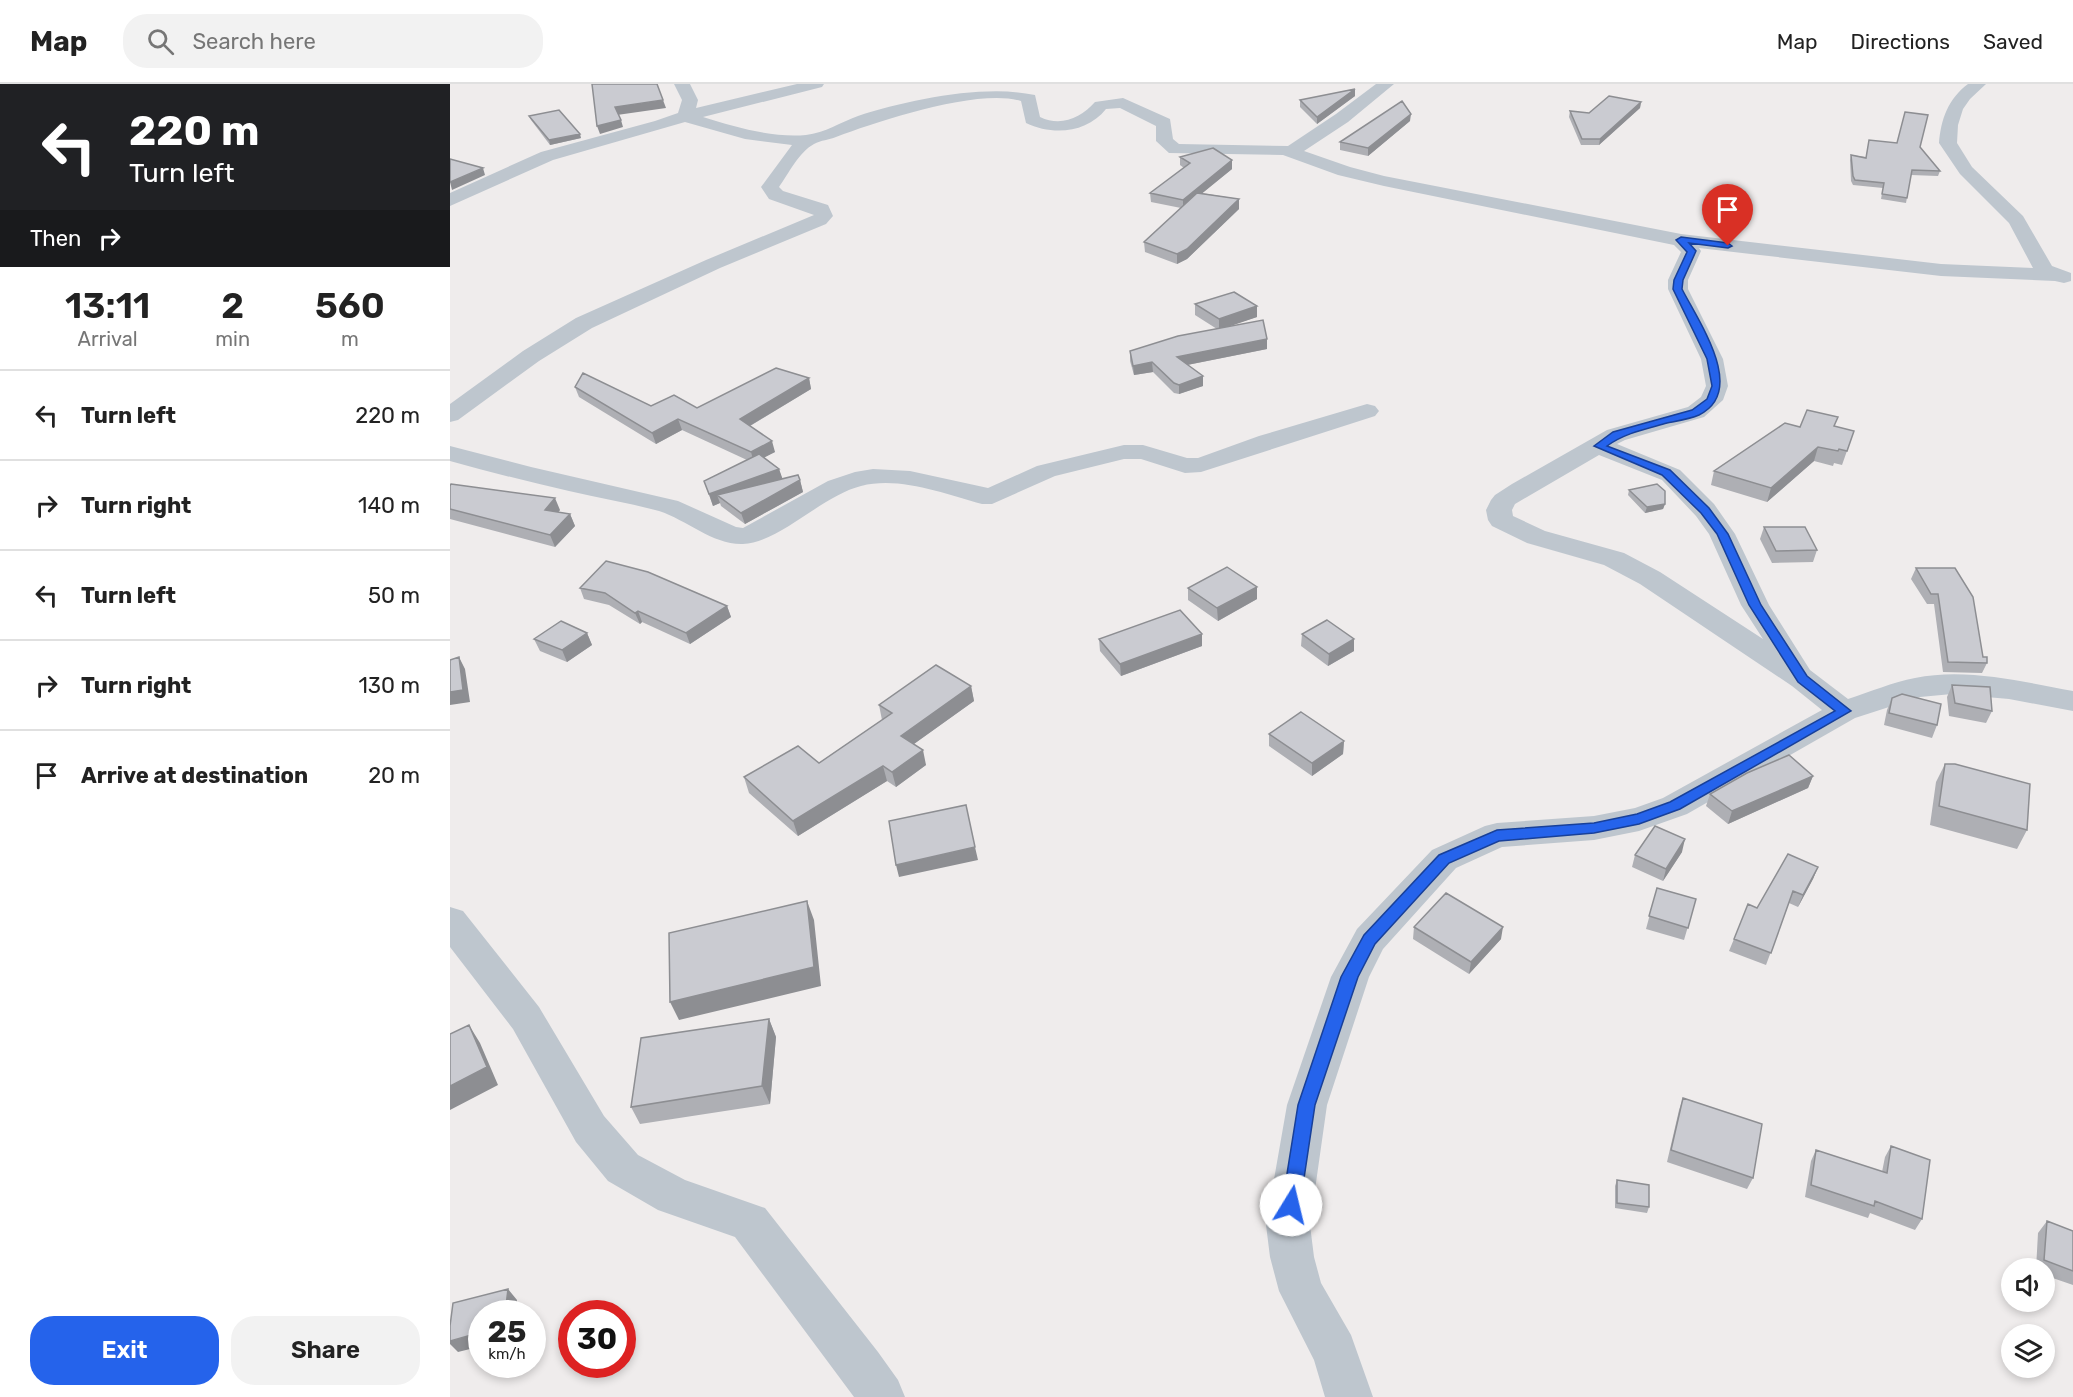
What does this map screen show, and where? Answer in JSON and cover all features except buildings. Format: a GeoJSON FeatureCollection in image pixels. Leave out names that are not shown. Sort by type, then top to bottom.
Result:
{"type":"FeatureCollection","features":[{"type":"Feature","properties":{"kind":"street"},"geometry":{"type":"LineString","coordinates":[[682,84],[690,100],[685,116]]}},
{"type":"Feature","properties":{"kind":"street"},"geometry":{"type":"LineString","coordinates":[[450,200],[547,156],[591,142],[816,84]]}},
{"type":"Feature","properties":{"kind":"street"},"geometry":{"type":"LineString","coordinates":[[954,84],[964,94],[974,96]]}},
{"type":"Feature","properties":{"kind":"street"},"geometry":{"type":"LineString","coordinates":[[1290,152],[1342,118],[1386,84]]}},
{"type":"Feature","properties":{"kind":"street"},"geometry":{"type":"LineString","coordinates":[[1978,84],[1957,102],[1952,114],[1948,143],[1967,174],[2006,207],[2022,228],[2044,270],[2053,275]]}},
{"type":"Feature","properties":{"kind":"street"},"geometry":{"type":"LineString","coordinates":[[450,415],[531,356],[584,323],[712,264],[819,220],[824,216],[821,209],[776,195],[770,187],[792,154],[808,140],[889,113],[974,96],[1013,94],[1026,96],[1029,98],[1032,119],[1054,126],[1091,117],[1101,105],[1123,103],[1135,111],[1164,123],[1165,141],[1175,149],[1290,152],[1384,181],[1681,240],[1941,270],[2053,275],[2073,279]]}},
{"type":"Feature","properties":{"kind":"street"},"geometry":{"type":"LineString","coordinates":[[685,116],[741,132],[808,140]]}},
{"type":"Feature","properties":{"kind":"street"},"geometry":{"type":"LineString","coordinates":[[1681,240],[1691,251],[1678,280],[1678,289],[1709,350],[1716,390],[1711,400],[1696,412],[1616,435],[1543,476],[1504,500],[1499,510],[1501,520],[1519,530],[1614,559],[1650,578],[1803,679],[1844,711]]}},
{"type":"Feature","properties":{"kind":"street"},"geometry":{"type":"LineString","coordinates":[[450,453],[527,474],[669,506],[727,533],[747,536],[838,485],[858,479],[884,475],[900,476],[982,496],[992,496],[1046,471],[1124,452],[1143,452],[1185,466],[1201,465],[1268,441],[1367,411]]}},
{"type":"Feature","properties":{"kind":"street"},"geometry":{"type":"LineString","coordinates":[[1599,446],[1666,472],[1705,510],[1722,534],[1755,605],[1803,679]]}},
{"type":"Feature","properties":{"kind":"street"},"geometry":{"type":"LineString","coordinates":[[1349,1397],[1335,1351],[1301,1291],[1292,1257],[1288,1225],[1307,1105],[1350,977],[1370,939],[1444,859],[1497,835],[1594,828],[1639,819],[1675,806],[1844,711],[1917,687],[1952,684],[2009,689],[2073,701]]}},
{"type":"Feature","properties":{"kind":"street"},"geometry":{"type":"LineString","coordinates":[[450,921],[526,1018],[590,1129],[623,1168],[673,1196],[750,1222],[862,1368],[880,1397]]}},
{"type":"Feature","properties":{"kind":"route"},"geometry":{"type":"LineString","coordinates":[[1291,1205],[1307,1105],[1350,977],[1370,939],[1444,859],[1497,835],[1594,828],[1639,819],[1675,806],[1795,736],[1844,711],[1803,679],[1755,605],[1722,534],[1715,521],[1705,510],[1666,472],[1599,446],[1616,435],[1696,412],[1711,400],[1717,386],[1712,359],[1678,289],[1678,280],[1691,251],[1689,246],[1681,240],[1728,246]]}}]}
